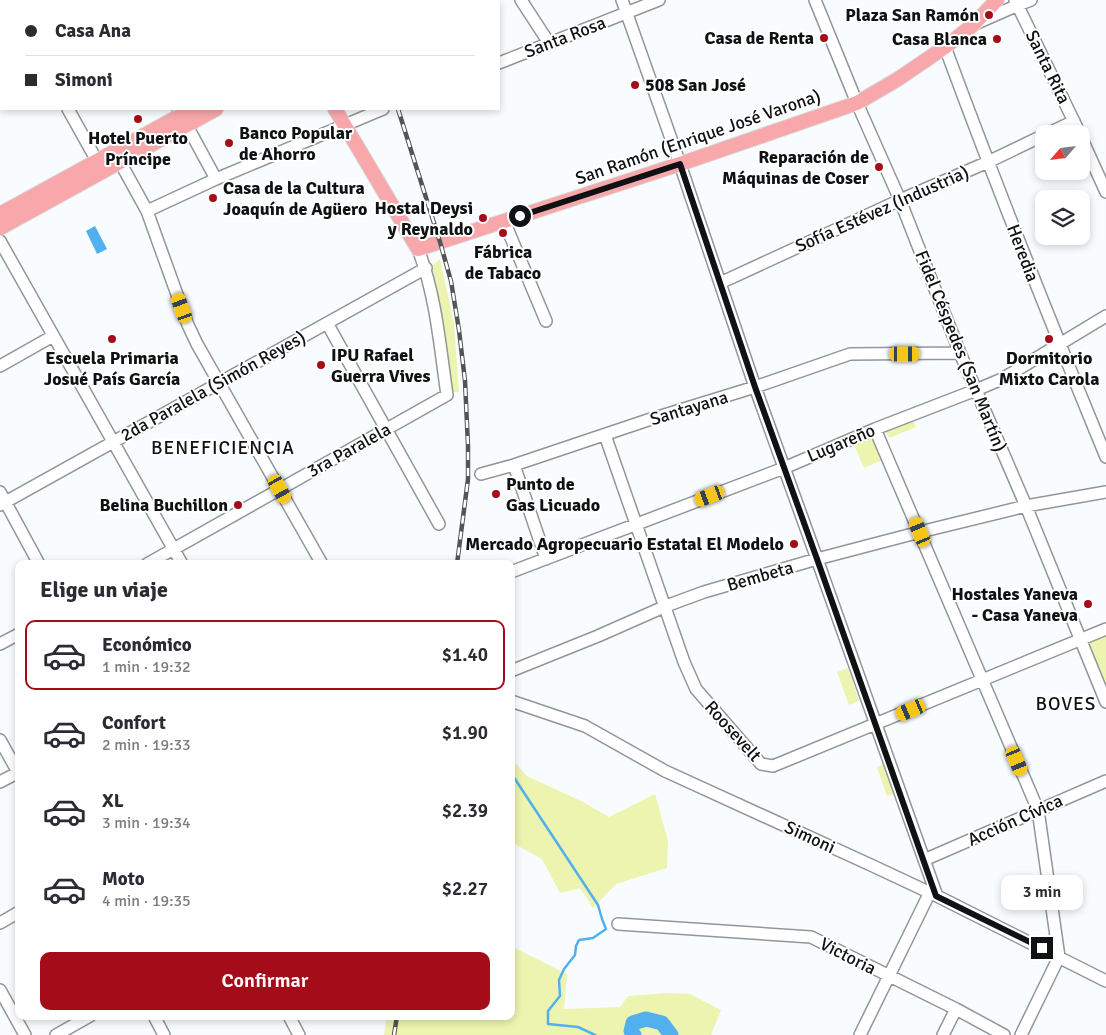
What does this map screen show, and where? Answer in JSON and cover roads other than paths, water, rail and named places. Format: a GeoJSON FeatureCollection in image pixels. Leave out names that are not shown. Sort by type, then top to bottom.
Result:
{"type":"FeatureCollection","features":[{"type":"Feature","properties":{"kind":"main road","name":"San Ramón (Enrique José Varona)"},"geometry":{"type":"LineString","coordinates":[[418,249],[680,164],[857,103],[898,79],[945,47],[973,25],[997,0]]}},
{"type":"Feature","properties":{"kind":"main road"},"geometry":{"type":"LineString","coordinates":[[0,228],[184,114],[210,110]]}},
{"type":"Feature","properties":{"kind":"main road"},"geometry":{"type":"LineString","coordinates":[[336,110],[418,249]]}},
{"type":"Feature","properties":{"kind":"main road"},"geometry":{"type":"LineString","coordinates":[[0,214],[100,167],[120,162],[184,114]]}},
{"type":"Feature","properties":{"kind":"street"},"geometry":{"type":"LineString","coordinates":[[521,0],[549,43]]}},
{"type":"Feature","properties":{"kind":"street"},"geometry":{"type":"LineString","coordinates":[[622,0],[680,164],[755,387],[924,860],[933,892],[888,976],[860,1035]]}},
{"type":"Feature","properties":{"kind":"street","name":"Santa Rosa"},"geometry":{"type":"LineString","coordinates":[[500,63],[659,0]]}},
{"type":"Feature","properties":{"kind":"street","name":"Fidel Céspedes (San Martín)"},"geometry":{"type":"LineString","coordinates":[[815,0],[857,103],[900,200],[960,353],[1026,506],[1106,702]]}},
{"type":"Feature","properties":{"kind":"street"},"geometry":{"type":"LineString","coordinates":[[973,25],[1016,2],[1031,0]]}},
{"type":"Feature","properties":{"kind":"street","name":"Santa Rita"},"geometry":{"type":"LineString","coordinates":[[1016,2],[1076,125]]}},
{"type":"Feature","properties":{"kind":"street","name":"Heredia"},"geometry":{"type":"LineString","coordinates":[[945,47],[988,162],[1106,457]]}},
{"type":"Feature","properties":{"kind":"street"},"geometry":{"type":"LineString","coordinates":[[69,110],[100,167]]}},
{"type":"Feature","properties":{"kind":"street"},"geometry":{"type":"LineString","coordinates":[[147,211],[216,179],[381,110]]}},
{"type":"Feature","properties":{"kind":"street"},"geometry":{"type":"LineString","coordinates":[[184,114],[216,179]]}},
{"type":"Feature","properties":{"kind":"street"},"geometry":{"type":"LineString","coordinates":[[1066,125],[1074,121]]}},
{"type":"Feature","properties":{"kind":"street","name":"Sofía Estévez (Industria)"},"geometry":{"type":"LineString","coordinates":[[720,283],[1035,139]]}},
{"type":"Feature","properties":{"kind":"street"},"geometry":{"type":"LineString","coordinates":[[1090,157],[1106,192]]}},
{"type":"Feature","properties":{"kind":"street"},"geometry":{"type":"LineString","coordinates":[[120,162],[147,211],[197,344],[320,560]]}},
{"type":"Feature","properties":{"kind":"street"},"geometry":{"type":"LineString","coordinates":[[504,221],[546,321]]}},
{"type":"Feature","properties":{"kind":"street"},"geometry":{"type":"LineString","coordinates":[[0,241],[180,560]]}},
{"type":"Feature","properties":{"kind":"street"},"geometry":{"type":"LineString","coordinates":[[418,249],[426,268]]}},
{"type":"Feature","properties":{"kind":"street","name":"2da Paralela (Simón Reyes)"},"geometry":{"type":"LineString","coordinates":[[2,500],[113,442],[426,268]]}},
{"type":"Feature","properties":{"kind":"street","name":"3ra Paralela"},"geometry":{"type":"LineString","coordinates":[[154,560],[447,396],[426,268]]}},
{"type":"Feature","properties":{"kind":"street","name":"Lugareño"},"geometry":{"type":"LineString","coordinates":[[515,571],[784,468],[875,429],[1002,379],[1106,316]]}},
{"type":"Feature","properties":{"kind":"street"},"geometry":{"type":"LineString","coordinates":[[327,323],[439,524]]}},
{"type":"Feature","properties":{"kind":"street"},"geometry":{"type":"LineString","coordinates":[[0,366],[53,336]]}},
{"type":"Feature","properties":{"kind":"street","name":"Santayana"},"geometry":{"type":"LineString","coordinates":[[481,474],[755,387],[850,354],[960,353]]}},
{"type":"Feature","properties":{"kind":"street"},"geometry":{"type":"LineString","coordinates":[[875,429],[1038,810],[1059,957],[1021,1035]]}},
{"type":"Feature","properties":{"kind":"street","name":"Roosevelt"},"geometry":{"type":"LineString","coordinates":[[605,434],[684,662],[696,689],[761,764],[773,766],[1106,629]]}},
{"type":"Feature","properties":{"kind":"street"},"geometry":{"type":"LineString","coordinates":[[514,465],[546,559]]}},
{"type":"Feature","properties":{"kind":"street","name":"Bembeta"},"geometry":{"type":"LineString","coordinates":[[515,669],[704,592],[817,559],[920,532],[1026,506],[1106,492]]}},
{"type":"Feature","properties":{"kind":"street"},"geometry":{"type":"LineString","coordinates":[[2,500],[38,560]]}},
{"type":"Feature","properties":{"kind":"street"},"geometry":{"type":"LineString","coordinates":[[0,644],[15,636]]}},
{"type":"Feature","properties":{"kind":"street","name":"Simoni"},"geometry":{"type":"LineString","coordinates":[[515,701],[585,726],[665,771],[933,892],[1106,981]]}},
{"type":"Feature","properties":{"kind":"street"},"geometry":{"type":"LineString","coordinates":[[0,740],[15,768]]}},
{"type":"Feature","properties":{"kind":"street"},"geometry":{"type":"LineString","coordinates":[[0,782],[15,774]]}},
{"type":"Feature","properties":{"kind":"street","name":"Acción Cívica"},"geometry":{"type":"LineString","coordinates":[[924,860],[1106,780]]}},
{"type":"Feature","properties":{"kind":"street"},"geometry":{"type":"LineString","coordinates":[[0,923],[15,914]]}},
{"type":"Feature","properties":{"kind":"street","name":"Victoria"},"geometry":{"type":"LineString","coordinates":[[618,924],[811,937],[1004,1035]]}},
{"type":"Feature","properties":{"kind":"street"},"geometry":{"type":"LineString","coordinates":[[0,990],[15,1017]]}},
{"type":"Feature","properties":{"kind":"street"},"geometry":{"type":"LineString","coordinates":[[944,1035],[956,1009]]}},
{"type":"Feature","properties":{"kind":"street"},"geometry":{"type":"LineString","coordinates":[[17,1020],[25,1035]]}},
{"type":"Feature","properties":{"kind":"street"},"geometry":{"type":"LineString","coordinates":[[56,1035],[83,1020]]}},
{"type":"Feature","properties":{"kind":"street"},"geometry":{"type":"LineString","coordinates":[[156,1020],[164,1035]]}},
{"type":"Feature","properties":{"kind":"street"},"geometry":{"type":"LineString","coordinates":[[291,1020],[299,1035]]}},
{"type":"Feature","properties":{"kind":"water"},"geometry":{"type":"Polygon","coordinates":[[[95,226],[107,249],[97,254],[86,231],[95,226]]]}},
{"type":"Feature","properties":{"kind":"waterway"},"geometry":{"type":"LineString","coordinates":[[515,779],[598,905],[606,929],[593,938],[579,940],[575,955],[564,969],[559,980],[560,996],[548,1011],[548,1024],[578,1027],[595,1035]]}},
{"type":"Feature","properties":{"kind":"waterway"},"geometry":{"type":"LineString","coordinates":[[634,1035],[631,1031],[633,1023],[646,1019],[662,1023],[671,1035]]}},
{"type":"Feature","properties":{"kind":"railway"},"geometry":{"type":"LineString","coordinates":[[398,110],[451,281],[459,330],[465,381],[468,479],[458,560]]}},
{"type":"Feature","properties":{"kind":"railway"},"geometry":{"type":"LineString","coordinates":[[394,1035],[396,1020]]}},
{"type":"Feature","properties":{"kind":"place","name":"Plaza San Ramón"},"geometry":{"type":"Point","coordinates":[989,15]}},
{"type":"Feature","properties":{"kind":"place","name":"Casa de Renta"},"geometry":{"type":"Point","coordinates":[824,38]}},
{"type":"Feature","properties":{"kind":"place","name":"Casa Blanca"},"geometry":{"type":"Point","coordinates":[997,39]}},
{"type":"Feature","properties":{"kind":"place","name":"508 San José"},"geometry":{"type":"Point","coordinates":[635,85]}},
{"type":"Feature","properties":{"kind":"place","name":"Hotel Puerto Príncipe"},"geometry":{"type":"Point","coordinates":[138,119]}},
{"type":"Feature","properties":{"kind":"place","name":"Banco Popular de Ahorro"},"geometry":{"type":"Point","coordinates":[229,143]}},
{"type":"Feature","properties":{"kind":"place","name":"Reparación de Máquinas de Coser"},"geometry":{"type":"Point","coordinates":[879,167]}},
{"type":"Feature","properties":{"kind":"place","name":"Casa de la Cultura Joaquín de Agüero"},"geometry":{"type":"Point","coordinates":[213,198]}},
{"type":"Feature","properties":{"kind":"place","name":"Hostal Deysi y Reynaldo"},"geometry":{"type":"Point","coordinates":[483,218]}},
{"type":"Feature","properties":{"kind":"place","name":"Fábrica de Tabaco"},"geometry":{"type":"Point","coordinates":[503,233]}},
{"type":"Feature","properties":{"kind":"place","name":"Escuela Primaria Josué País García"},"geometry":{"type":"Point","coordinates":[112,339]}},
{"type":"Feature","properties":{"kind":"place","name":"Dormitorio Mixto Carola"},"geometry":{"type":"Point","coordinates":[1049,339]}},
{"type":"Feature","properties":{"kind":"place","name":"IPU Rafael Guerra Vives"},"geometry":{"type":"Point","coordinates":[321,365]}},
{"type":"Feature","properties":{"kind":"place","name":"Punto de Gas Licuado"},"geometry":{"type":"Point","coordinates":[496,494]}},
{"type":"Feature","properties":{"kind":"place","name":"Belina Buchillon"},"geometry":{"type":"Point","coordinates":[238,505]}},
{"type":"Feature","properties":{"kind":"place","name":"Mercado Agropecuario Estatal El Modelo"},"geometry":{"type":"Point","coordinates":[794,544]}},
{"type":"Feature","properties":{"kind":"place","name":"Hostales Yaneva - Casa Yaneva"},"geometry":{"type":"Point","coordinates":[1088,604]}},
{"type":"Feature","properties":{"kind":"district","name":"BENEFICIENCIA"},"geometry":{"type":"Point","coordinates":[223,448]}},
{"type":"Feature","properties":{"kind":"district","name":"BOVES"},"geometry":{"type":"Point","coordinates":[1066,704]}}]}
